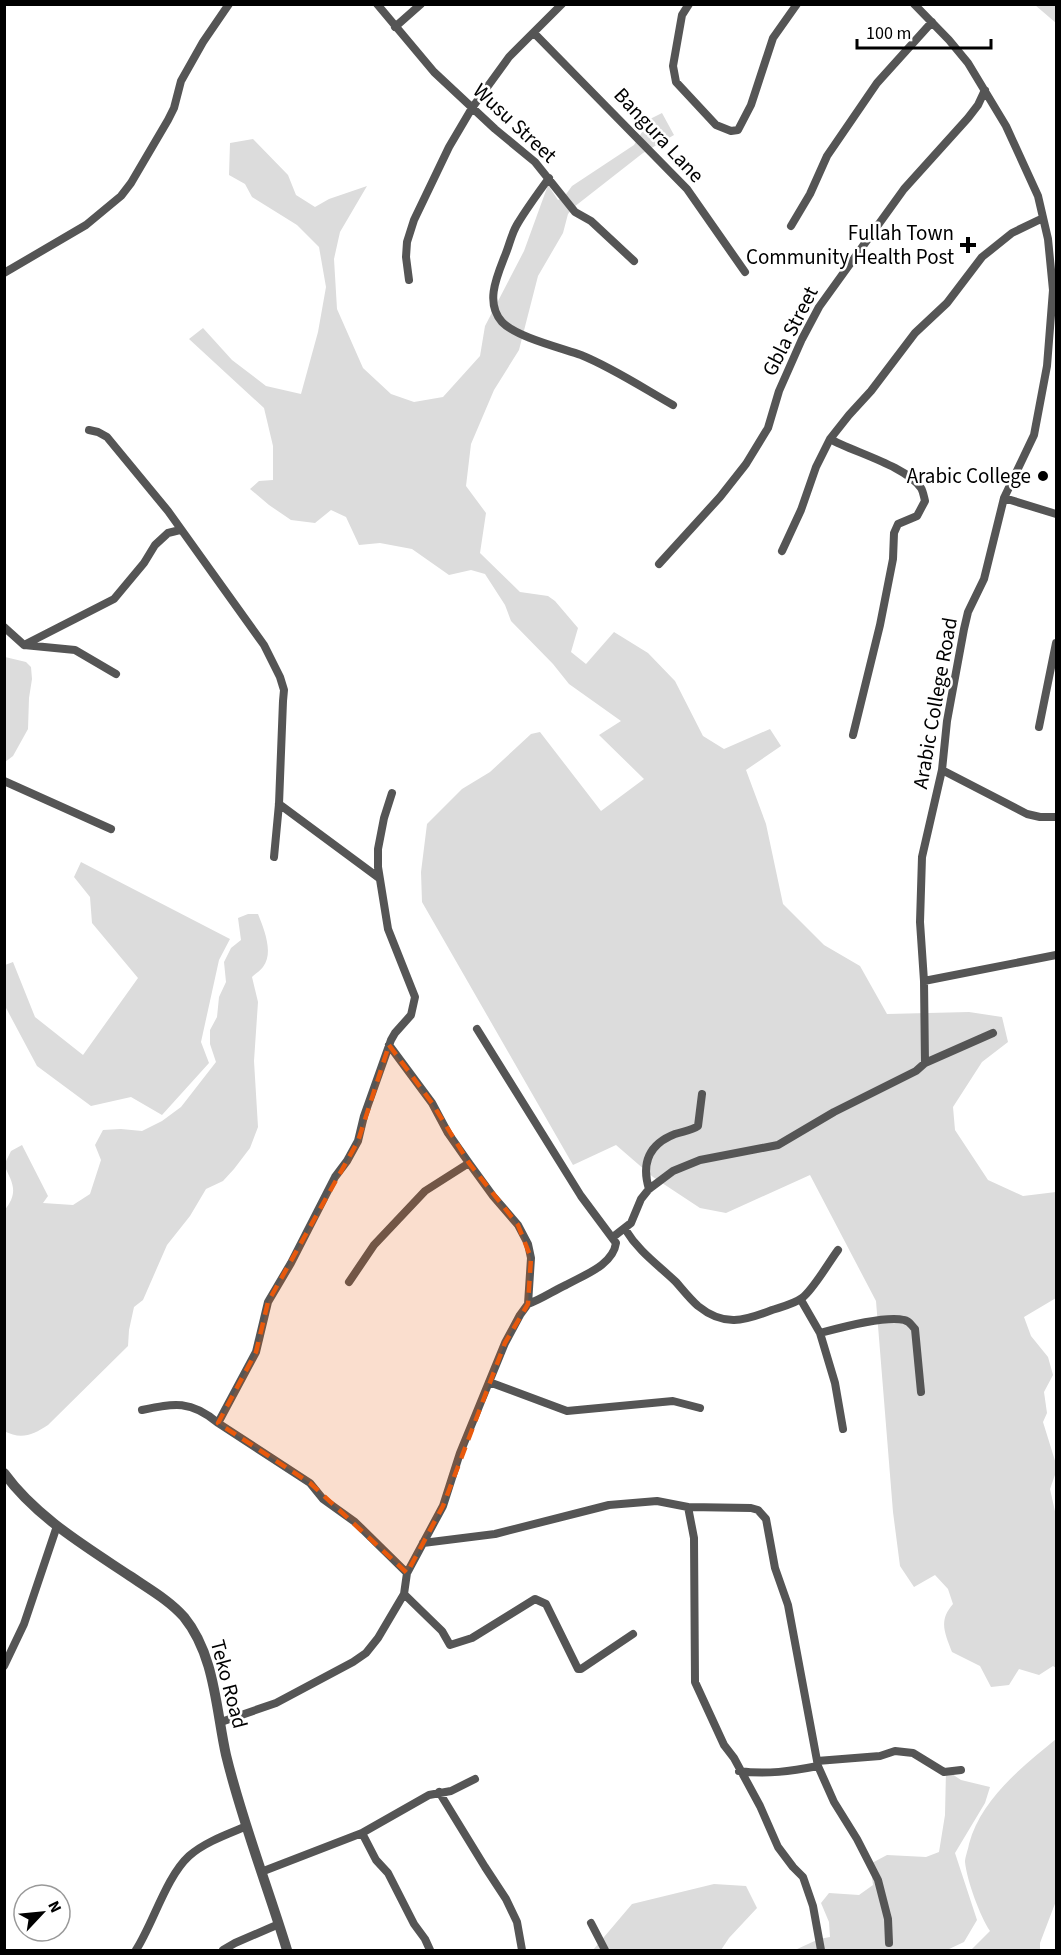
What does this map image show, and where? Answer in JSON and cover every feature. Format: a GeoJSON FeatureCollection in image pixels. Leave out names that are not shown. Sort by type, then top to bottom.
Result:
{"type":"FeatureCollection","features":[{"type":"Feature","properties":{"kind":"street"},"geometry":{"type":"LineString","coordinates":[[4,273],[86,225],[121,196],[163,129],[174,108],[181,81],[226,8],[217,4]]}},
{"type":"Feature","properties":{"kind":"street","name":"Wusu Street"},"geometry":{"type":"LineString","coordinates":[[377,4],[434,72],[527,155],[549,178],[575,212],[591,221],[634,261]]}},
{"type":"Feature","properties":{"kind":"street"},"geometry":{"type":"LineString","coordinates":[[395,27],[422,4]]}},
{"type":"Feature","properties":{"kind":"street"},"geometry":{"type":"LineString","coordinates":[[409,280],[406,257],[414,220],[449,147],[472,108],[509,57],[562,4]]}},
{"type":"Feature","properties":{"kind":"street"},"geometry":{"type":"LineString","coordinates":[[689,4],[682,15],[673,66],[676,82],[716,125],[731,131],[738,130],[751,105],[773,38],[797,4]]}},
{"type":"Feature","properties":{"kind":"street","name":"Arabic College Road"},"geometry":{"type":"LineString","coordinates":[[914,4],[968,63],[1019,152],[1038,196],[1048,239],[1053,290],[1047,366],[1034,435],[1004,498],[984,579],[968,612],[947,721],[942,770],[922,857],[920,922],[924,981],[925,1064]]}},
{"type":"Feature","properties":{"kind":"street"},"geometry":{"type":"LineString","coordinates":[[791,226],[810,194],[827,156],[877,82],[932,22]]}},
{"type":"Feature","properties":{"kind":"street","name":"Bangura Lane"},"geometry":{"type":"LineString","coordinates":[[534,33],[687,189],[745,272]]}},
{"type":"Feature","properties":{"kind":"street","name":"Gbla Street"},"geometry":{"type":"LineString","coordinates":[[659,564],[720,497],[746,464],[768,428],[779,391],[819,307],[904,189],[968,118],[978,105],[985,90]]}},
{"type":"Feature","properties":{"kind":"street"},"geometry":{"type":"LineString","coordinates":[[549,178],[517,225],[494,284],[493,298],[496,313],[503,323],[515,330],[547,345],[581,355],[598,363],[673,405]]}},
{"type":"Feature","properties":{"kind":"street"},"geometry":{"type":"LineString","coordinates":[[782,551],[801,510],[816,466],[830,439],[915,333],[958,290],[982,257],[1012,233],[1043,218]]}},
{"type":"Feature","properties":{"kind":"street"},"geometry":{"type":"LineString","coordinates":[[89,430],[107,437],[168,511],[264,645],[280,677],[284,690],[279,804],[274,857]]}},
{"type":"Feature","properties":{"kind":"street"},"geometry":{"type":"LineString","coordinates":[[830,439],[848,449],[887,464],[906,475],[921,488],[925,501],[917,516],[898,524],[894,533],[893,559],[882,614],[853,735]]}},
{"type":"Feature","properties":{"kind":"street"},"geometry":{"type":"LineString","coordinates":[[1004,498],[1056,514]]}},
{"type":"Feature","properties":{"kind":"street"},"geometry":{"type":"LineString","coordinates":[[24,645],[114,599],[144,563],[155,545],[168,533],[180,530]]}},
{"type":"Feature","properties":{"kind":"street"},"geometry":{"type":"LineString","coordinates":[[4,627],[24,645],[75,650],[116,674]]}},
{"type":"Feature","properties":{"kind":"street"},"geometry":{"type":"LineString","coordinates":[[1039,728],[1056,643]]}},
{"type":"Feature","properties":{"kind":"street"},"geometry":{"type":"LineString","coordinates":[[942,770],[1027,814],[1056,817]]}},
{"type":"Feature","properties":{"kind":"street"},"geometry":{"type":"LineString","coordinates":[[4,781],[111,830]]}},
{"type":"Feature","properties":{"kind":"street"},"geometry":{"type":"LineString","coordinates":[[218,1423],[256,1352],[268,1302],[291,1263],[335,1177],[358,1141],[364,1116],[380,1077],[389,1045],[395,1033],[411,1015],[414,1007],[414,997],[388,929],[379,878],[378,849],[392,793]]}},
{"type":"Feature","properties":{"kind":"street"},"geometry":{"type":"LineString","coordinates":[[279,804],[379,878]]}},
{"type":"Feature","properties":{"kind":"street"},"geometry":{"type":"LineString","coordinates":[[924,981],[1056,955]]}},
{"type":"Feature","properties":{"kind":"street"},"geometry":{"type":"LineString","coordinates":[[477,1029],[581,1196],[616,1243],[615,1249],[606,1260],[589,1274],[543,1299],[528,1304]]}},
{"type":"Feature","properties":{"kind":"street"},"geometry":{"type":"LineString","coordinates":[[613,1237],[631,1223],[641,1200],[649,1189],[673,1171],[700,1160],[778,1145],[834,1112],[916,1071],[925,1064],[993,1033]]}},
{"type":"Feature","properties":{"kind":"street"},"geometry":{"type":"LineString","coordinates":[[221,1722],[276,1703],[354,1662],[366,1653],[378,1638],[404,1594],[407,1573],[443,1506],[460,1453],[505,1343],[528,1304],[531,1258],[528,1244],[519,1225],[493,1196],[469,1163],[448,1133],[432,1103],[389,1045]]}},
{"type":"Feature","properties":{"kind":"street"},"geometry":{"type":"LineString","coordinates":[[649,1189],[645,1176],[647,1159],[656,1145],[674,1134],[692,1130],[698,1126],[702,1094]]}},
{"type":"Feature","properties":{"kind":"street"},"geometry":{"type":"LineString","coordinates":[[349,1282],[374,1245],[425,1191],[469,1163]]}},
{"type":"Feature","properties":{"kind":"street"},"geometry":{"type":"LineString","coordinates":[[625,1229],[635,1245],[698,1306],[716,1316],[741,1321],[801,1300],[838,1250]]}},
{"type":"Feature","properties":{"kind":"street"},"geometry":{"type":"LineString","coordinates":[[801,1300],[819,1333],[835,1383],[843,1429]]}},
{"type":"Feature","properties":{"kind":"street"},"geometry":{"type":"LineString","coordinates":[[819,1333],[855,1324],[892,1319],[903,1319],[909,1322],[915,1329],[921,1392]]}},
{"type":"Feature","properties":{"kind":"street"},"geometry":{"type":"LineString","coordinates":[[489,1382],[567,1411],[673,1401],[700,1408]]}},
{"type":"Feature","properties":{"kind":"street"},"geometry":{"type":"LineString","coordinates":[[142,1410],[171,1404],[205,1412],[218,1423],[310,1483],[323,1499],[355,1522],[407,1573]]}},
{"type":"Feature","properties":{"kind":"street","name":"Teko Road"},"geometry":{"type":"LineString","coordinates":[[4,1473],[31,1505],[57,1526],[168,1602],[184,1618],[196,1636],[206,1662],[221,1722],[226,1755],[287,1950]]}},
{"type":"Feature","properties":{"kind":"street"},"geometry":{"type":"LineString","coordinates":[[423,1543],[495,1534],[609,1505],[657,1501],[688,1507],[758,1510],[766,1519],[775,1568],[788,1605],[818,1764],[834,1802],[857,1839],[878,1880],[888,1919],[889,1943]]}},
{"type":"Feature","properties":{"kind":"street"},"geometry":{"type":"LineString","coordinates":[[688,1507],[694,1538],[694,1682],[724,1745],[734,1758],[760,1806],[778,1847],[803,1877],[813,1906],[821,1950]]}},
{"type":"Feature","properties":{"kind":"street"},"geometry":{"type":"LineString","coordinates":[[4,1666],[24,1624],[57,1526]]}},
{"type":"Feature","properties":{"kind":"street"},"geometry":{"type":"LineString","coordinates":[[404,1594],[442,1631],[450,1644],[472,1638],[535,1599],[541,1601],[546,1604],[578,1669],[633,1634]]}},
{"type":"Feature","properties":{"kind":"street"},"geometry":{"type":"LineString","coordinates":[[740,1771],[757,1773],[788,1771],[818,1764],[880,1756],[896,1751],[913,1753],[944,1772],[962,1770]]}},
{"type":"Feature","properties":{"kind":"street"},"geometry":{"type":"LineString","coordinates":[[261,1872],[362,1833],[429,1795],[451,1791],[475,1779]]}},
{"type":"Feature","properties":{"kind":"street"},"geometry":{"type":"LineString","coordinates":[[439,1792],[506,1899],[517,1922],[522,1950]]}},
{"type":"Feature","properties":{"kind":"street"},"geometry":{"type":"LineString","coordinates":[[136,1950],[174,1877],[189,1857],[220,1837],[248,1826]]}},
{"type":"Feature","properties":{"kind":"street"},"geometry":{"type":"LineString","coordinates":[[362,1833],[376,1860],[388,1873],[430,1950]]}},
{"type":"Feature","properties":{"kind":"street"},"geometry":{"type":"LineString","coordinates":[[591,1923],[604,1950]]}},
{"type":"Feature","properties":{"kind":"street"},"geometry":{"type":"LineString","coordinates":[[222,1950],[279,1924]]}},
{"type":"Feature","properties":{"kind":"highlighted area"},"geometry":{"type":"Polygon","coordinates":[[[389,1045],[432,1103],[469,1163],[518,1225],[531,1258],[528,1304],[505,1343],[443,1506],[407,1573],[310,1483],[218,1423],[256,1352],[268,1302],[358,1141],[389,1045]]]}},
{"type":"Feature","properties":{"kind":"shaded area"},"geometry":{"type":"Polygon","coordinates":[[[1035,5],[1056,5],[1056,23],[1035,5]]]}},
{"type":"Feature","properties":{"kind":"shaded area"},"geometry":{"type":"Polygon","coordinates":[[[662,113],[674,135],[643,153],[574,207],[568,214],[563,233],[538,276],[519,350],[494,390],[471,444],[466,486],[486,513],[480,553],[520,592],[548,596],[555,601],[578,628],[571,652],[586,664],[614,632],[648,653],[675,681],[703,736],[724,749],[770,729],[781,746],[746,770],[766,824],[783,904],[824,945],[860,966],[887,1014],[969,1012],[1002,1017],[1008,1042],[982,1062],[953,1107],[955,1130],[988,1180],[1023,1196],[1056,1192],[1056,1298],[1024,1317],[1031,1336],[1048,1357],[1053,1375],[1044,1392],[1047,1413],[1043,1422],[1056,1464],[1056,1472],[1050,1489],[1056,1516],[1056,1668],[1053,1666],[1039,1675],[1019,1669],[1009,1685],[991,1687],[980,1666],[952,1652],[944,1627],[948,1610],[953,1604],[948,1589],[935,1575],[914,1587],[900,1566],[893,1512],[876,1301],[810,1175],[726,1213],[700,1208],[653,1177],[616,1145],[573,1165],[422,902],[421,872],[427,824],[462,789],[490,772],[531,734],[540,732],[601,811],[644,779],[599,735],[621,721],[569,684],[511,621],[505,605],[485,574],[471,570],[449,575],[412,549],[380,543],[359,545],[346,517],[331,510],[315,523],[291,520],[250,489],[259,481],[273,480],[273,446],[264,408],[189,339],[203,328],[232,360],[266,386],[301,394],[318,332],[326,287],[319,247],[297,225],[252,197],[245,184],[229,175],[230,143],[253,139],[288,175],[296,195],[315,207],[329,199],[367,186],[340,232],[334,259],[337,309],[363,368],[391,394],[414,402],[443,397],[480,356],[485,326],[524,251],[548,185],[558,200],[564,197],[572,186],[634,145],[650,119],[662,113]]]}},
{"type":"Feature","properties":{"kind":"shaded area"},"geometry":{"type":"Polygon","coordinates":[[[5,657],[26,662],[31,667],[32,679],[28,729],[13,756],[5,762],[5,657]]]}},
{"type":"Feature","properties":{"kind":"shaded area"},"geometry":{"type":"Polygon","coordinates":[[[81,862],[230,939],[219,960],[201,1042],[209,1063],[162,1115],[131,1097],[91,1106],[37,1066],[5,1006],[5,965],[13,962],[35,1017],[83,1055],[138,978],[92,923],[90,897],[74,877],[81,862]]]}},
{"type":"Feature","properties":{"kind":"shaded area"},"geometry":{"type":"Polygon","coordinates":[[[248,914],[258,914],[268,948],[266,961],[252,977],[258,1002],[254,1061],[258,1127],[250,1148],[223,1181],[206,1189],[190,1216],[167,1245],[143,1300],[134,1307],[128,1346],[48,1425],[27,1435],[10,1434],[4,1431],[4,1211],[12,1198],[13,1188],[4,1165],[11,1151],[22,1145],[48,1196],[43,1203],[73,1205],[90,1194],[101,1160],[95,1145],[103,1130],[142,1131],[162,1121],[181,1107],[216,1062],[210,1044],[210,1030],[217,1017],[219,997],[226,982],[224,962],[231,948],[241,940],[238,918],[248,914]]]}},
{"type":"Feature","properties":{"kind":"shaded area"},"geometry":{"type":"Polygon","coordinates":[[[1056,1739],[1056,1901],[1040,1943],[1040,1950],[971,1950],[990,1931],[974,1898],[965,1862],[975,1828],[993,1798],[1004,1785],[1056,1739]]]}},
{"type":"Feature","properties":{"kind":"shaded area"},"geometry":{"type":"Polygon","coordinates":[[[946,1770],[961,1780],[990,1787],[985,1803],[955,1853],[977,1920],[964,1942],[947,1950],[795,1950],[819,1939],[830,1937],[829,1922],[821,1903],[829,1893],[859,1895],[873,1885],[872,1863],[887,1855],[926,1857],[939,1852],[945,1815],[946,1770]]]}},
{"type":"Feature","properties":{"kind":"shaded area"},"geometry":{"type":"Polygon","coordinates":[[[714,1884],[746,1886],[757,1908],[721,1950],[593,1950],[632,1904],[714,1884]]]}},
{"type":"Feature","properties":{"kind":"place","name":"Fullah Town Community Health Post"},"geometry":{"type":"Point","coordinates":[968,245]}},
{"type":"Feature","properties":{"kind":"place","name":"Arabic College"},"geometry":{"type":"Point","coordinates":[1043,476]}}]}
